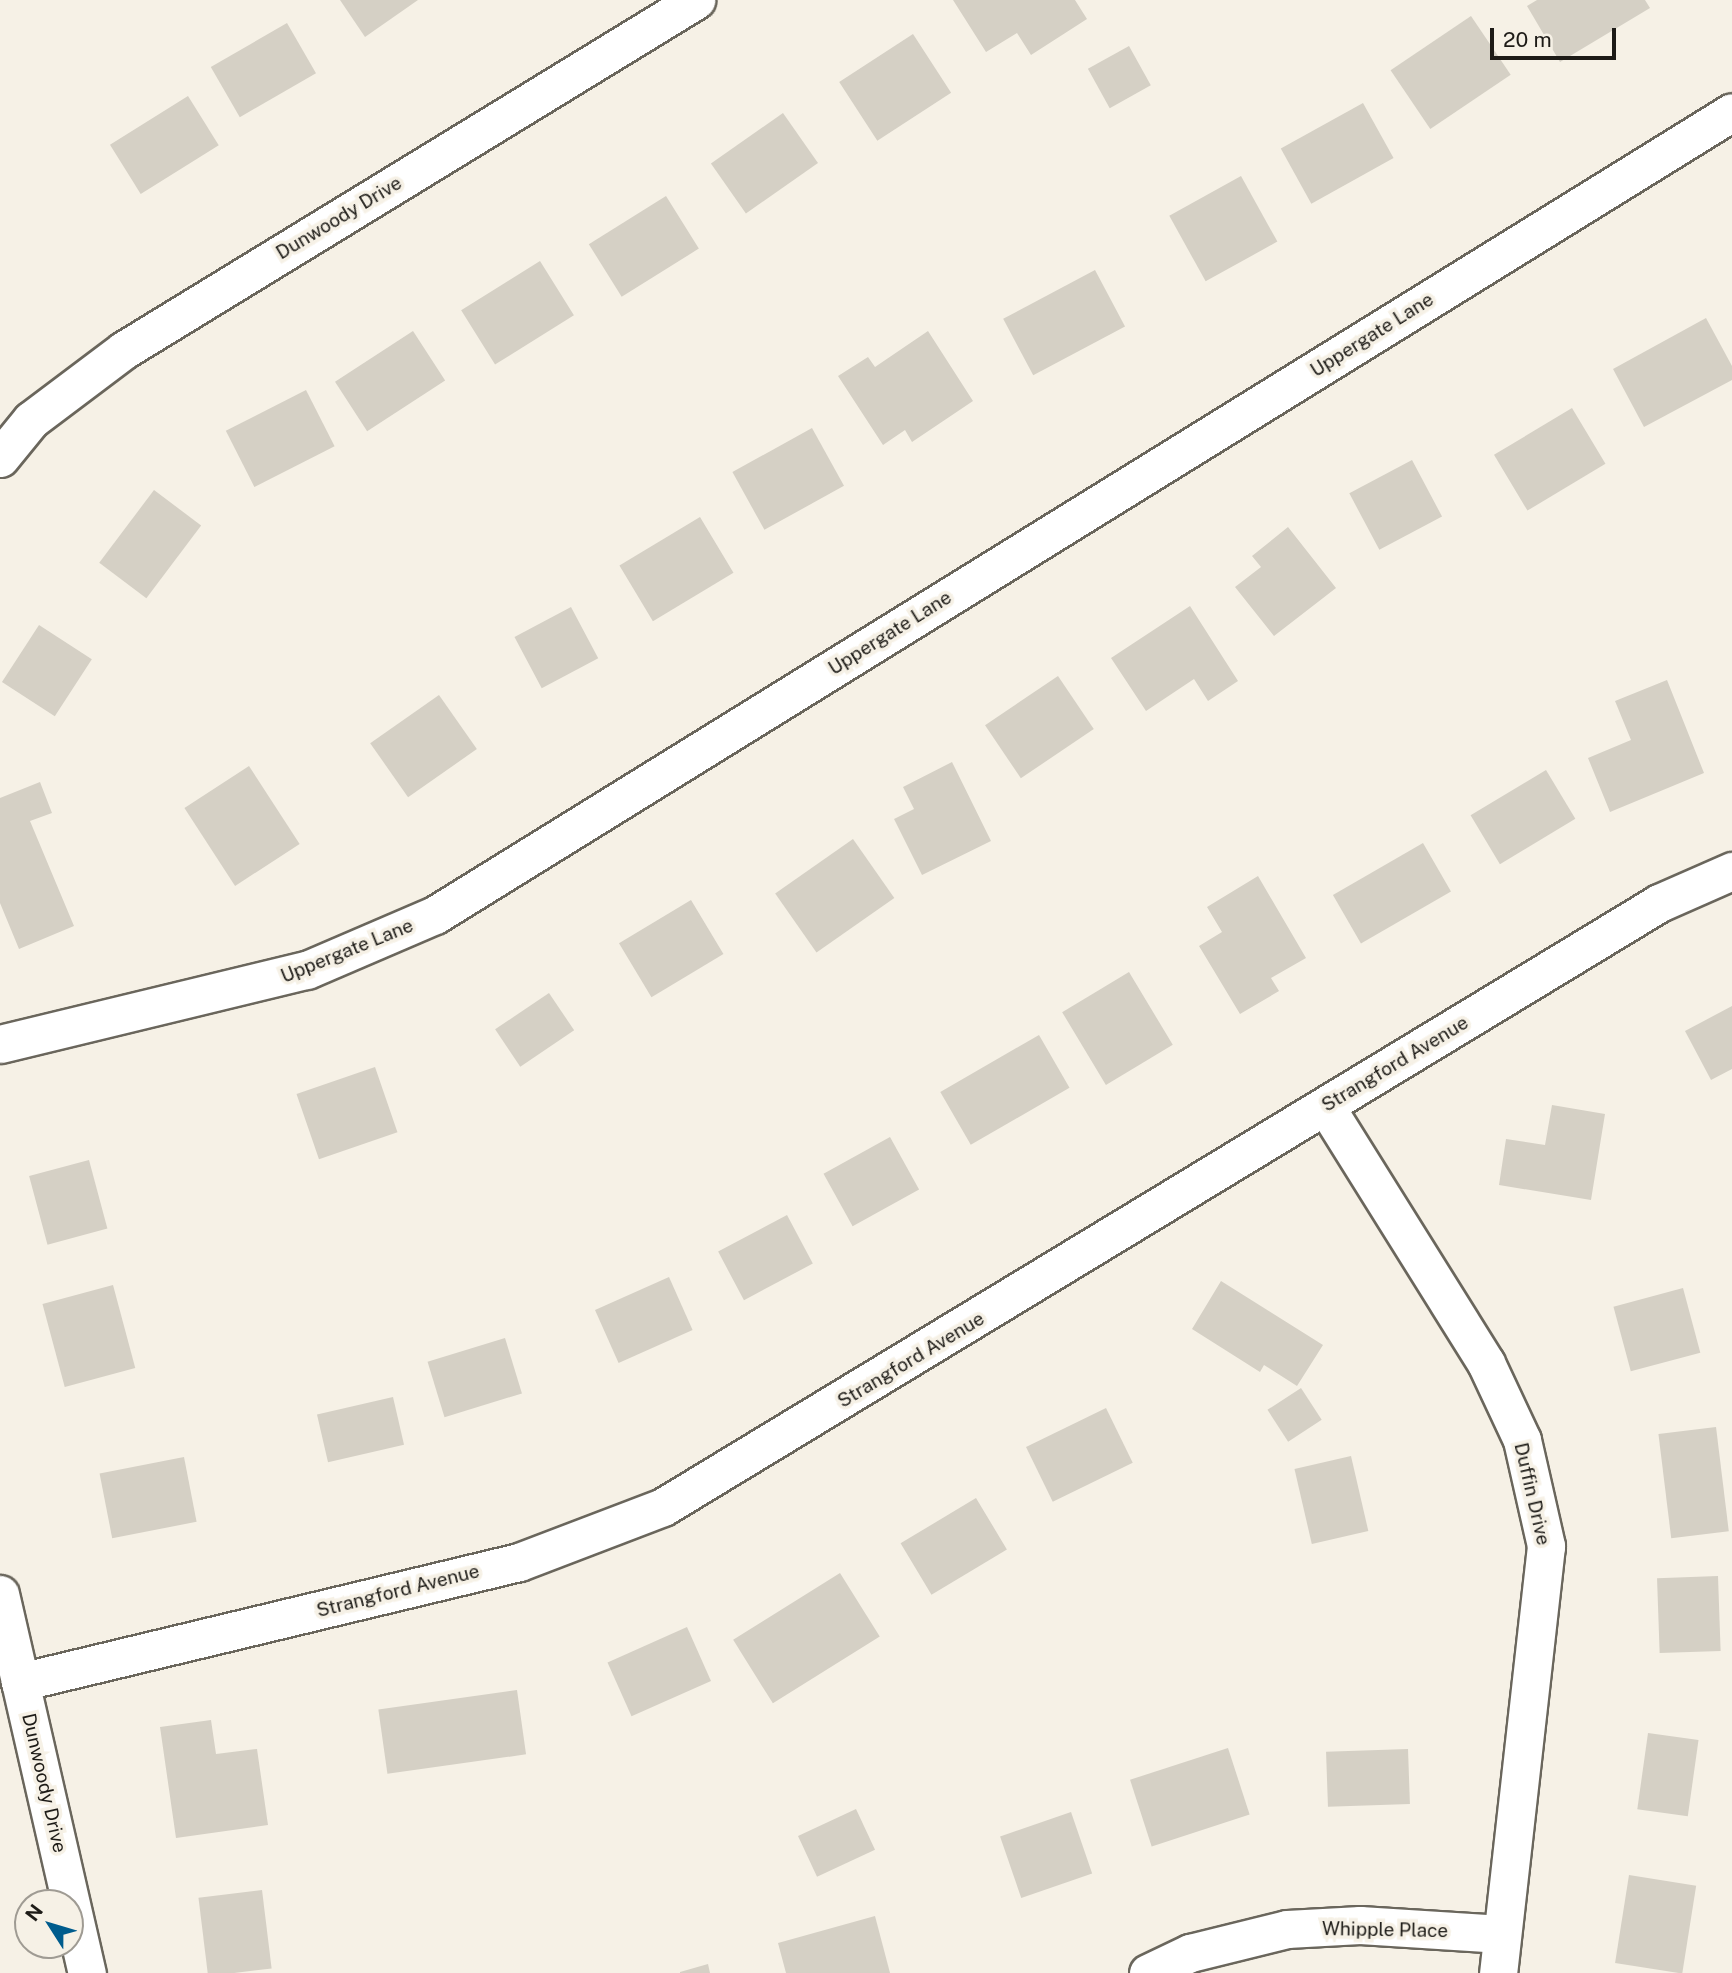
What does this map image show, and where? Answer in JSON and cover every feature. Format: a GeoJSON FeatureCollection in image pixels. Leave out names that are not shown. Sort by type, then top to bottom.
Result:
{"type":"FeatureCollection","features":[{"type":"Feature","properties":{"kind":"street","name":"Dunwoody Drive"},"geometry":{"type":"LineString","coordinates":[[0,458],[31,421],[124,350],[696,0]]}},
{"type":"Feature","properties":{"kind":"street","name":"Uppergate Lane"},"geometry":{"type":"LineString","coordinates":[[0,1044],[307,970],[435,915],[1732,112]]}},
{"type":"Feature","properties":{"kind":"street","name":"Strangford Avenue"},"geometry":{"type":"LineString","coordinates":[[20,1682],[519,1562],[663,1507],[1659,903],[1732,872]]}},
{"type":"Feature","properties":{"kind":"street","name":"Duffin Drive"},"geometry":{"type":"LineString","coordinates":[[1326,1107],[1486,1363],[1522,1440],[1546,1546],[1497,1973]]}},
{"type":"Feature","properties":{"kind":"street","name":"Dunwoody Drive"},"geometry":{"type":"LineString","coordinates":[[0,1594],[87,1973]]}},
{"type":"Feature","properties":{"kind":"street","name":"Whipple Place"},"geometry":{"type":"LineString","coordinates":[[1148,1973],[1191,1952],[1287,1929],[1360,1925],[1503,1934]]}},
{"type":"Feature","properties":{"kind":"building"},"geometry":{"type":"Polygon","coordinates":[[[340,0],[418,0],[365,37],[340,0]]]}},
{"type":"Feature","properties":{"kind":"building"},"geometry":{"type":"Polygon","coordinates":[[[953,0],[1075,0],[1087,19],[1031,55],[1017,33],[986,52],[953,0]]]}},
{"type":"Feature","properties":{"kind":"building"},"geometry":{"type":"Polygon","coordinates":[[[1537,0],[1645,0],[1650,8],[1560,62],[1527,6],[1537,0]]]}},
{"type":"Feature","properties":{"kind":"building"},"geometry":{"type":"Polygon","coordinates":[[[1471,16],[1511,75],[1430,129],[1391,70],[1471,16]]]}},
{"type":"Feature","properties":{"kind":"building"},"geometry":{"type":"Polygon","coordinates":[[[287,23],[316,73],[240,117],[211,67],[287,23]]]}},
{"type":"Feature","properties":{"kind":"building"},"geometry":{"type":"Polygon","coordinates":[[[913,34],[951,93],[877,141],[839,82],[913,34]]]}},
{"type":"Feature","properties":{"kind":"building"},"geometry":{"type":"Polygon","coordinates":[[[1129,46],[1151,85],[1110,108],[1088,69],[1129,46]]]}},
{"type":"Feature","properties":{"kind":"building"},"geometry":{"type":"Polygon","coordinates":[[[188,96],[219,145],[141,194],[110,145],[188,96]]]}},
{"type":"Feature","properties":{"kind":"building"},"geometry":{"type":"Polygon","coordinates":[[[1363,103],[1394,158],[1311,204],[1281,149],[1363,103]]]}},
{"type":"Feature","properties":{"kind":"building"},"geometry":{"type":"Polygon","coordinates":[[[783,113],[818,163],[746,213],[711,163],[783,113]]]}},
{"type":"Feature","properties":{"kind":"building"},"geometry":{"type":"Polygon","coordinates":[[[1241,176],[1277,242],[1206,281],[1169,216],[1241,176]]]}},
{"type":"Feature","properties":{"kind":"building"},"geometry":{"type":"Polygon","coordinates":[[[666,196],[699,249],[622,297],[589,244],[666,196]]]}},
{"type":"Feature","properties":{"kind":"building"},"geometry":{"type":"Polygon","coordinates":[[[540,261],[574,315],[495,365],[461,310],[540,261]]]}},
{"type":"Feature","properties":{"kind":"building"},"geometry":{"type":"Polygon","coordinates":[[[1095,270],[1125,327],[1033,375],[1003,319],[1095,270]]]}},
{"type":"Feature","properties":{"kind":"building"},"geometry":{"type":"Polygon","coordinates":[[[1706,318],[1732,366],[1732,380],[1644,427],[1613,369],[1706,318]]]}},
{"type":"Feature","properties":{"kind":"building"},"geometry":{"type":"Polygon","coordinates":[[[413,331],[445,380],[367,431],[335,382],[413,331]]]}},
{"type":"Feature","properties":{"kind":"building"},"geometry":{"type":"Polygon","coordinates":[[[928,331],[973,401],[912,442],[905,430],[883,445],[838,376],[868,357],[875,367],[928,331]]]}},
{"type":"Feature","properties":{"kind":"building"},"geometry":{"type":"Polygon","coordinates":[[[306,390],[335,446],[254,487],[226,431],[306,390]]]}},
{"type":"Feature","properties":{"kind":"building"},"geometry":{"type":"Polygon","coordinates":[[[1572,408],[1605,464],[1527,511],[1494,455],[1572,408]]]}},
{"type":"Feature","properties":{"kind":"building"},"geometry":{"type":"Polygon","coordinates":[[[812,428],[844,486],[764,530],[732,472],[812,428]]]}},
{"type":"Feature","properties":{"kind":"building"},"geometry":{"type":"Polygon","coordinates":[[[1412,460],[1442,517],[1379,550],[1349,493],[1412,460]]]}},
{"type":"Feature","properties":{"kind":"building"},"geometry":{"type":"Polygon","coordinates":[[[154,490],[201,526],[146,598],[99,563],[154,490]]]}},
{"type":"Feature","properties":{"kind":"building"},"geometry":{"type":"Polygon","coordinates":[[[700,517],[733,573],[653,621],[619,565],[700,517]]]}},
{"type":"Feature","properties":{"kind":"building"},"geometry":{"type":"Polygon","coordinates":[[[1288,527],[1336,588],[1274,636],[1235,587],[1261,567],[1252,556],[1288,527]]]}},
{"type":"Feature","properties":{"kind":"building"},"geometry":{"type":"Polygon","coordinates":[[[1190,606],[1238,681],[1208,701],[1194,679],[1146,711],[1111,658],[1190,606]]]}},
{"type":"Feature","properties":{"kind":"building"},"geometry":{"type":"Polygon","coordinates":[[[571,607],[598,658],[542,688],[514,637],[571,607]]]}},
{"type":"Feature","properties":{"kind":"building"},"geometry":{"type":"Polygon","coordinates":[[[39,625],[92,659],[55,716],[2,682],[39,625]]]}},
{"type":"Feature","properties":{"kind":"building"},"geometry":{"type":"Polygon","coordinates":[[[1058,676],[1094,729],[1021,778],[985,725],[1058,676]]]}},
{"type":"Feature","properties":{"kind":"building"},"geometry":{"type":"Polygon","coordinates":[[[1667,680],[1704,773],[1610,812],[1588,758],[1631,740],[1615,701],[1667,680]]]}},
{"type":"Feature","properties":{"kind":"building"},"geometry":{"type":"Polygon","coordinates":[[[439,695],[477,749],[408,797],[370,743],[439,695]]]}},
{"type":"Feature","properties":{"kind":"building"},"geometry":{"type":"Polygon","coordinates":[[[952,762],[991,841],[922,875],[894,819],[914,809],[903,787],[952,762]]]}},
{"type":"Feature","properties":{"kind":"building"},"geometry":{"type":"Polygon","coordinates":[[[249,766],[300,844],[235,886],[184,808],[249,766]]]}},
{"type":"Feature","properties":{"kind":"building"},"geometry":{"type":"Polygon","coordinates":[[[1546,770],[1575,819],[1500,864],[1471,815],[1546,770]]]}},
{"type":"Feature","properties":{"kind":"building"},"geometry":{"type":"Polygon","coordinates":[[[40,782],[52,813],[30,821],[74,926],[19,949],[0,903],[0,798],[40,782]]]}},
{"type":"Feature","properties":{"kind":"building"},"geometry":{"type":"Polygon","coordinates":[[[853,839],[894,898],[816,952],[775,893],[853,839]]]}},
{"type":"Feature","properties":{"kind":"building"},"geometry":{"type":"Polygon","coordinates":[[[1423,843],[1451,891],[1361,943],[1333,895],[1423,843]]]}},
{"type":"Feature","properties":{"kind":"building"},"geometry":{"type":"Polygon","coordinates":[[[1258,876],[1306,958],[1271,978],[1279,991],[1240,1014],[1199,946],[1222,932],[1207,907],[1258,876]]]}},
{"type":"Feature","properties":{"kind":"building"},"geometry":{"type":"Polygon","coordinates":[[[691,900],[723,954],[651,997],[619,943],[691,900]]]}},
{"type":"Feature","properties":{"kind":"building"},"geometry":{"type":"Polygon","coordinates":[[[1129,972],[1173,1045],[1106,1085],[1062,1012],[1129,972]]]}},
{"type":"Feature","properties":{"kind":"building"},"geometry":{"type":"Polygon","coordinates":[[[549,993],[574,1030],[520,1067],[495,1029],[549,993]]]}},
{"type":"Feature","properties":{"kind":"building"},"geometry":{"type":"Polygon","coordinates":[[[1732,1006],[1732,1069],[1711,1080],[1685,1031],[1732,1006]]]}},
{"type":"Feature","properties":{"kind":"building"},"geometry":{"type":"Polygon","coordinates":[[[1039,1035],[1070,1088],[971,1145],[940,1092],[1039,1035]]]}},
{"type":"Feature","properties":{"kind":"building"},"geometry":{"type":"Polygon","coordinates":[[[375,1067],[397,1132],[319,1159],[297,1094],[375,1067]]]}},
{"type":"Feature","properties":{"kind":"building"},"geometry":{"type":"Polygon","coordinates":[[[1552,1105],[1605,1114],[1591,1200],[1499,1185],[1506,1139],[1545,1145],[1552,1105]]]}},
{"type":"Feature","properties":{"kind":"building"},"geometry":{"type":"Polygon","coordinates":[[[890,1137],[919,1189],[853,1226],[824,1174],[890,1137]]]}},
{"type":"Feature","properties":{"kind":"building"},"geometry":{"type":"Polygon","coordinates":[[[89,1160],[107,1229],[47,1245],[29,1176],[89,1160]]]}},
{"type":"Feature","properties":{"kind":"building"},"geometry":{"type":"Polygon","coordinates":[[[787,1215],[813,1264],[744,1300],[718,1252],[787,1215]]]}},
{"type":"Feature","properties":{"kind":"building"},"geometry":{"type":"Polygon","coordinates":[[[669,1277],[693,1330],[619,1363],[595,1310],[669,1277]]]}},
{"type":"Feature","properties":{"kind":"building"},"geometry":{"type":"Polygon","coordinates":[[[1221,1281],[1323,1345],[1297,1386],[1264,1365],[1260,1372],[1192,1329],[1221,1281]]]}},
{"type":"Feature","properties":{"kind":"building"},"geometry":{"type":"Polygon","coordinates":[[[113,1285],[135,1368],[65,1387],[42,1304],[113,1285]]]}},
{"type":"Feature","properties":{"kind":"building"},"geometry":{"type":"Polygon","coordinates":[[[1683,1288],[1700,1353],[1631,1371],[1613,1307],[1683,1288]]]}},
{"type":"Feature","properties":{"kind":"building"},"geometry":{"type":"Polygon","coordinates":[[[505,1338],[522,1393],[444,1417],[428,1362],[505,1338]]]}},
{"type":"Feature","properties":{"kind":"building"},"geometry":{"type":"Polygon","coordinates":[[[1301,1388],[1322,1420],[1288,1442],[1267,1410],[1301,1388]]]}},
{"type":"Feature","properties":{"kind":"building"},"geometry":{"type":"Polygon","coordinates":[[[393,1397],[404,1445],[328,1462],[317,1415],[393,1397]]]}},
{"type":"Feature","properties":{"kind":"building"},"geometry":{"type":"Polygon","coordinates":[[[1106,1408],[1133,1463],[1053,1502],[1026,1447],[1106,1408]]]}},
{"type":"Feature","properties":{"kind":"building"},"geometry":{"type":"Polygon","coordinates":[[[1716,1427],[1729,1531],[1671,1538],[1658,1434],[1716,1427]]]}},
{"type":"Feature","properties":{"kind":"building"},"geometry":{"type":"Polygon","coordinates":[[[1351,1456],[1368,1531],[1312,1544],[1294,1469],[1351,1456]]]}},
{"type":"Feature","properties":{"kind":"building"},"geometry":{"type":"Polygon","coordinates":[[[184,1457],[197,1522],[112,1538],[100,1473],[184,1457]]]}},
{"type":"Feature","properties":{"kind":"building"},"geometry":{"type":"Polygon","coordinates":[[[976,1498],[1007,1549],[931,1595],[901,1543],[976,1498]]]}},
{"type":"Feature","properties":{"kind":"building"},"geometry":{"type":"Polygon","coordinates":[[[840,1573],[880,1637],[773,1703],[733,1640],[840,1573]]]}},
{"type":"Feature","properties":{"kind":"building"},"geometry":{"type":"Polygon","coordinates":[[[1718,1576],[1721,1651],[1660,1653],[1657,1578],[1718,1576]]]}},
{"type":"Feature","properties":{"kind":"building"},"geometry":{"type":"Polygon","coordinates":[[[687,1627],[711,1681],[632,1716],[608,1662],[687,1627]]]}},
{"type":"Feature","properties":{"kind":"building"},"geometry":{"type":"Polygon","coordinates":[[[517,1690],[526,1754],[387,1774],[378,1709],[517,1690]]]}},
{"type":"Feature","properties":{"kind":"building"},"geometry":{"type":"Polygon","coordinates":[[[211,1720],[216,1754],[257,1749],[268,1825],[176,1838],[160,1727],[211,1720]]]}},
{"type":"Feature","properties":{"kind":"building"},"geometry":{"type":"Polygon","coordinates":[[[1648,1733],[1699,1740],[1688,1816],[1637,1809],[1648,1733]]]}},
{"type":"Feature","properties":{"kind":"building"},"geometry":{"type":"Polygon","coordinates":[[[1228,1748],[1250,1815],[1152,1846],[1130,1780],[1228,1748]]]}},
{"type":"Feature","properties":{"kind":"building"},"geometry":{"type":"Polygon","coordinates":[[[1408,1749],[1410,1804],[1328,1807],[1326,1752],[1408,1749]]]}},
{"type":"Feature","properties":{"kind":"building"},"geometry":{"type":"Polygon","coordinates":[[[856,1809],[875,1850],[817,1877],[798,1836],[856,1809]]]}},
{"type":"Feature","properties":{"kind":"building"},"geometry":{"type":"Polygon","coordinates":[[[1071,1812],[1092,1873],[1021,1898],[1000,1836],[1071,1812]]]}},
{"type":"Feature","properties":{"kind":"building"},"geometry":{"type":"Polygon","coordinates":[[[1629,1875],[1696,1886],[1682,1973],[1615,1963],[1629,1875]]]}},
{"type":"Feature","properties":{"kind":"building"},"geometry":{"type":"Polygon","coordinates":[[[262,1890],[272,1968],[208,1973],[198,1898],[262,1890]]]}},
{"type":"Feature","properties":{"kind":"building"},"geometry":{"type":"Polygon","coordinates":[[[875,1916],[890,1973],[786,1973],[778,1943],[875,1916]]]}},
{"type":"Feature","properties":{"kind":"building"},"geometry":{"type":"Polygon","coordinates":[[[708,1964],[710,1973],[680,1973],[680,1972],[708,1964]]]}}]}
